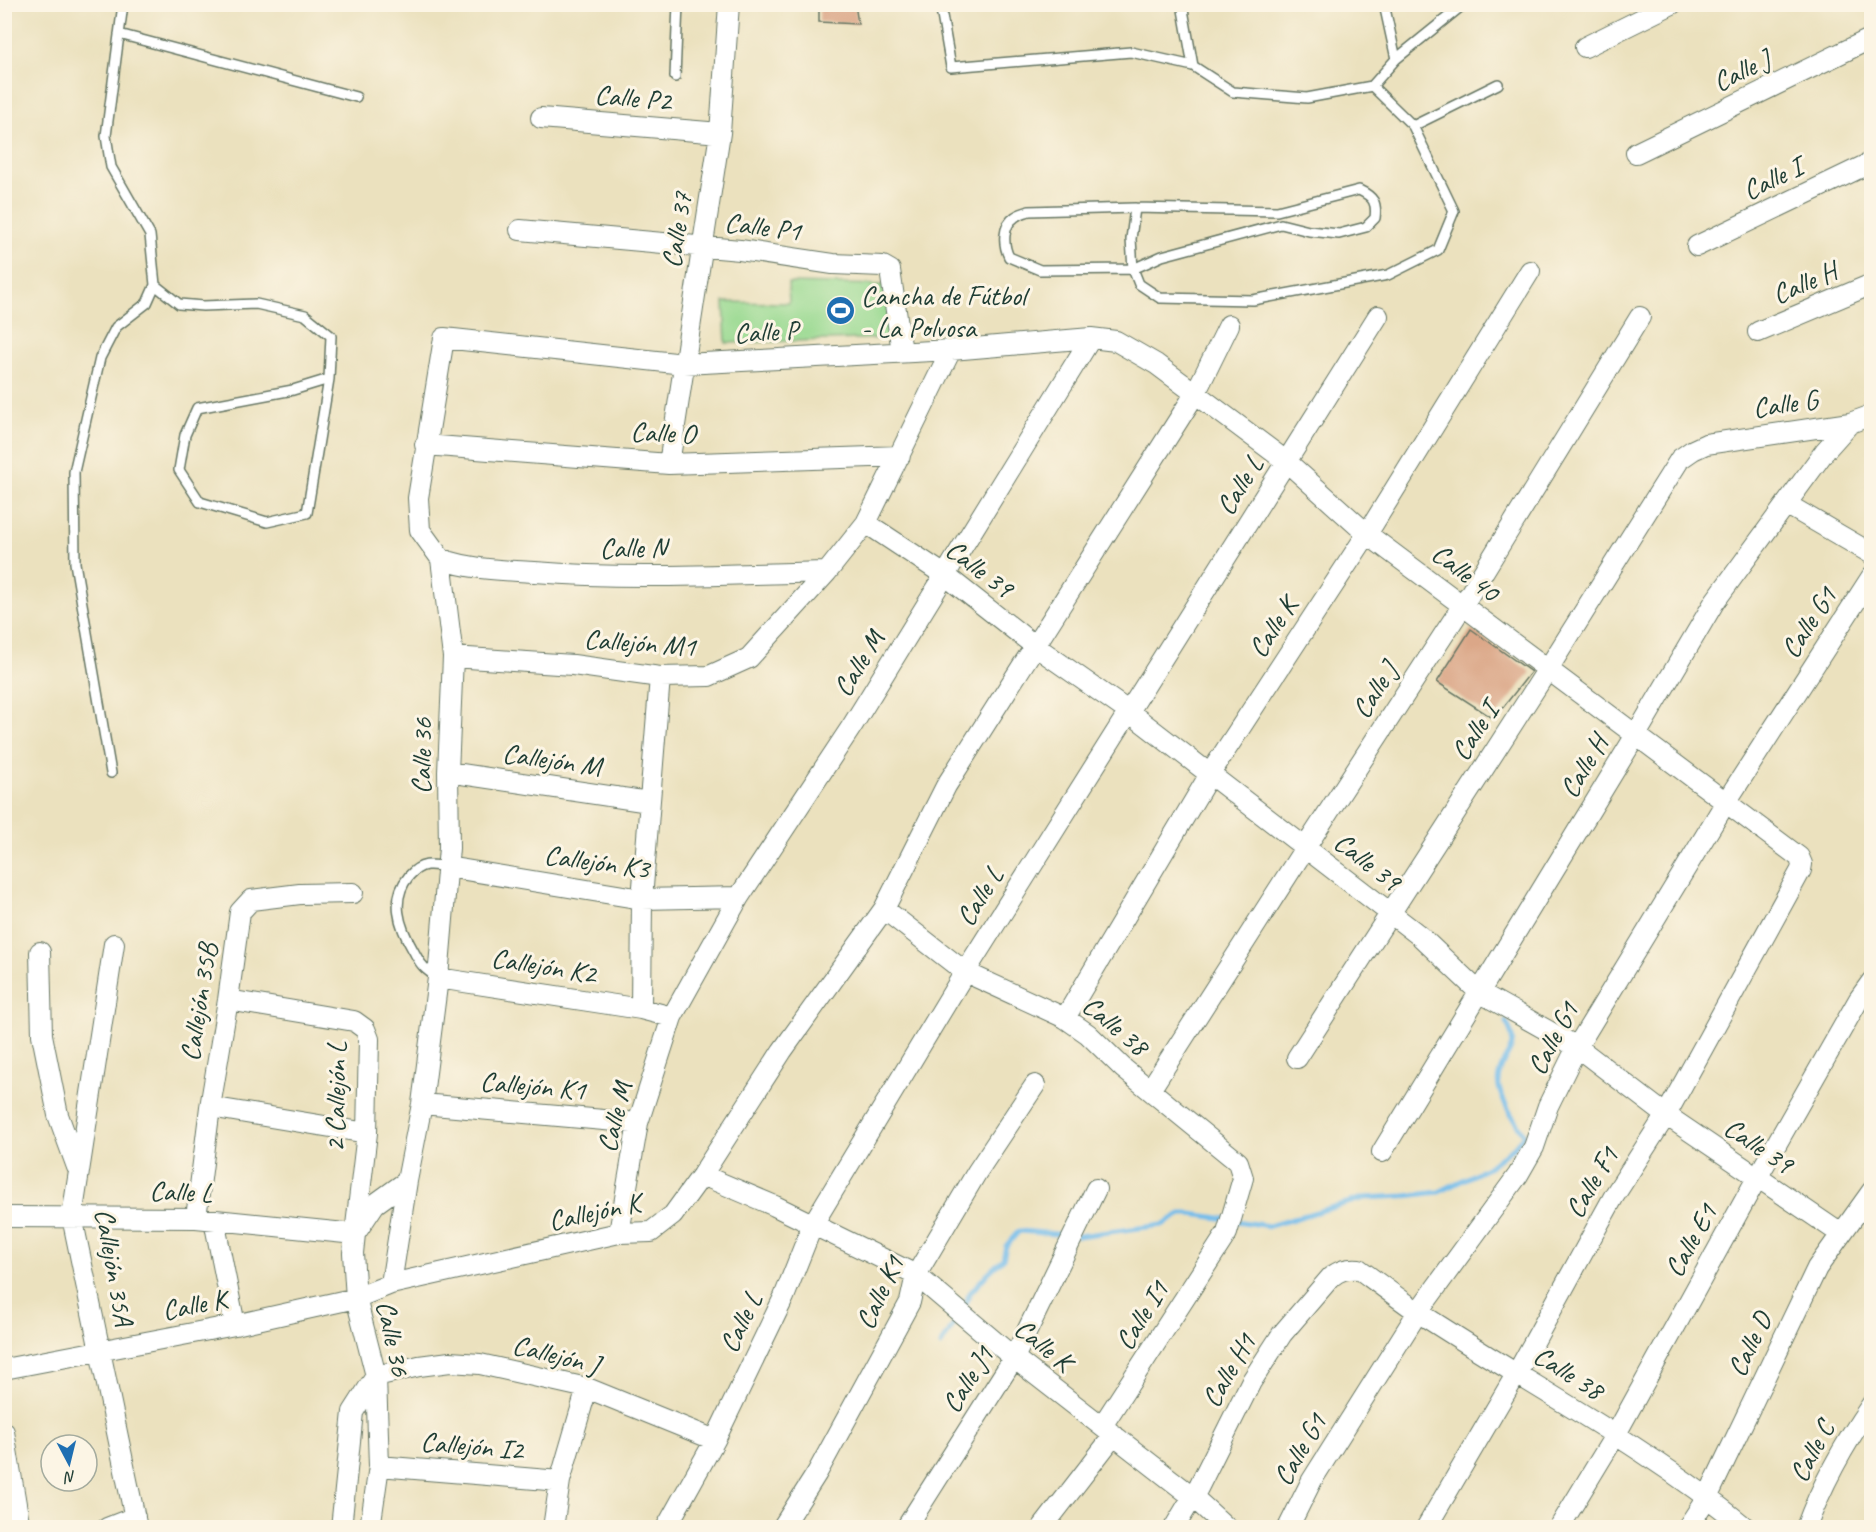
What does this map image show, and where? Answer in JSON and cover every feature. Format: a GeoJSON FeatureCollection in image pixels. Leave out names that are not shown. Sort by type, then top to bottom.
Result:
{"type":"FeatureCollection","features":[{"type":"Feature","properties":{"kind":"street","name":"Calle 37"},"geometry":{"type":"LineString","coordinates":[[669,464],[720,133],[729,4]]}},
{"type":"Feature","properties":{"kind":"street"},"geometry":{"type":"LineString","coordinates":[[1585,47],[1672,4]]}},
{"type":"Feature","properties":{"kind":"street","name":"Calle J"},"geometry":{"type":"LineString","coordinates":[[1636,153],[1872,38]]}},
{"type":"Feature","properties":{"kind":"street","name":"Calle P2"},"geometry":{"type":"LineString","coordinates":[[541,118],[720,133]]}},
{"type":"Feature","properties":{"kind":"street","name":"Calle I"},"geometry":{"type":"LineString","coordinates":[[1697,246],[1872,162]]}},
{"type":"Feature","properties":{"kind":"street","name":"Calle P1"},"geometry":{"type":"LineString","coordinates":[[520,230],[740,250],[833,264],[883,266],[890,270],[902,352]]}},
{"type":"Feature","properties":{"kind":"street","name":"Calle K"},"geometry":{"type":"LineString","coordinates":[[1065,1018],[1210,774],[1367,534],[1530,270]]}},
{"type":"Feature","properties":{"kind":"street","name":"Calle H"},"geometry":{"type":"LineString","coordinates":[[1758,332],[1872,284]]}},
{"type":"Feature","properties":{"kind":"street","name":"Calle L"},"geometry":{"type":"LineString","coordinates":[[666,1527],[715,1440],[784,1297],[813,1224],[965,972],[1378,316]]}},
{"type":"Feature","properties":{"kind":"street","name":"Calle J"},"geometry":{"type":"LineString","coordinates":[[1150,1090],[1463,605],[1640,317]]}},
{"type":"Feature","properties":{"kind":"street","name":"Callejón K"},"geometry":{"type":"LineString","coordinates":[[391,1284],[619,1233],[651,1232],[673,1215],[702,1175],[782,1051],[884,909],[946,786],[1195,394],[1229,325]]}},
{"type":"Feature","properties":{"kind":"street","name":"Calle P"},"geometry":{"type":"LineString","coordinates":[[444,338],[684,364],[951,350],[1091,338]]}},
{"type":"Feature","properties":{"kind":"street","name":"Calle 36"},"geometry":{"type":"LineString","coordinates":[[391,1284],[422,1104],[438,978],[449,848],[448,772],[453,657],[441,559],[420,530],[418,498],[444,338]]}},
{"type":"Feature","properties":{"kind":"street","name":"Calle 40"},"geometry":{"type":"LineString","coordinates":[[1091,338],[1116,341],[1156,364],[1287,462],[1367,534],[1799,857],[1802,864]]}},
{"type":"Feature","properties":{"kind":"street","name":"Calle M"},"geometry":{"type":"LineString","coordinates":[[619,1233],[638,1123],[672,1017],[739,897],[852,726],[1091,338]]}},
{"type":"Feature","properties":{"kind":"street","name":"Callejón M1"},"geometry":{"type":"LineString","coordinates":[[453,657],[573,665],[660,677],[709,676],[749,658],[827,572],[866,523],[951,350]]}},
{"type":"Feature","properties":{"kind":"street","name":"Calle G"},"geometry":{"type":"LineString","coordinates":[[1706,444],[1850,423],[1872,416]]}},
{"type":"Feature","properties":{"kind":"street","name":"Calle H"},"geometry":{"type":"LineString","coordinates":[[1382,1152],[1636,735],[1714,601],[1825,451],[1850,423]]}},
{"type":"Feature","properties":{"kind":"street","name":"Calle I"},"geometry":{"type":"LineString","coordinates":[[1297,1058],[1548,669],[1680,459],[1706,444]]}},
{"type":"Feature","properties":{"kind":"street","name":"Calle O"},"geometry":{"type":"LineString","coordinates":[[425,445],[669,464],[900,456]]}},
{"type":"Feature","properties":{"kind":"street"},"geometry":{"type":"LineString","coordinates":[[1786,504],[1872,554]]}},
{"type":"Feature","properties":{"kind":"street","name":"Calle 39"},"geometry":{"type":"LineString","coordinates":[[866,523],[946,576],[1035,646],[1129,712],[1420,936],[1479,992],[1576,1047],[1665,1115],[1841,1234]]}},
{"type":"Feature","properties":{"kind":"street","name":"Calle N"},"geometry":{"type":"LineString","coordinates":[[441,559],[465,567],[571,575],[662,576],[827,572]]}},
{"type":"Feature","properties":{"kind":"street","name":"Calle G1"},"geometry":{"type":"LineString","coordinates":[[1288,1527],[1312,1479],[1418,1311],[1518,1175],[1534,1147],[1548,1106],[1576,1047],[1726,802],[1872,576]]}},
{"type":"Feature","properties":{"kind":"street"},"geometry":{"type":"LineString","coordinates":[[660,677],[642,898],[641,1009],[672,1017]]}},
{"type":"Feature","properties":{"kind":"street","name":"Callejón M"},"geometry":{"type":"LineString","coordinates":[[448,772],[649,801]]}},
{"type":"Feature","properties":{"kind":"street","name":"Calle F1"},"geometry":{"type":"LineString","coordinates":[[1426,1527],[1517,1373],[1614,1196],[1665,1115],[1801,870],[1802,864]]}},
{"type":"Feature","properties":{"kind":"street","name":"Callejón K3"},"geometry":{"type":"LineString","coordinates":[[447,867],[642,898],[739,897]]}},
{"type":"Feature","properties":{"kind":"street","name":"Callejón 35B"},"geometry":{"type":"LineString","coordinates":[[235,1325],[205,1219],[210,1107],[240,912],[251,900],[300,894],[353,893]]}},
{"type":"Feature","properties":{"kind":"street","name":"Calle 38"},"geometry":{"type":"LineString","coordinates":[[884,909],[965,972],[1065,1018],[1088,1034],[1124,1069],[1238,1162],[1243,1178],[1227,1233]]}},
{"type":"Feature","properties":{"kind":"street","name":"Callejón 35A"},"geometry":{"type":"LineString","coordinates":[[114,944],[72,1216],[136,1522]]}},
{"type":"Feature","properties":{"kind":"street"},"geometry":{"type":"LineString","coordinates":[[40,952],[42,1035],[58,1115],[78,1170]]}},
{"type":"Feature","properties":{"kind":"street","name":"Callejón K2"},"geometry":{"type":"LineString","coordinates":[[438,978],[641,1009]]}},
{"type":"Feature","properties":{"kind":"street","name":"Calle E1"},"geometry":{"type":"LineString","coordinates":[[1559,1527],[1616,1434],[1757,1178],[1859,999],[1872,981]]}},
{"type":"Feature","properties":{"kind":"street","name":"2 Callejón L"},"geometry":{"type":"LineString","coordinates":[[228,1000],[354,1021],[365,1029],[369,1040],[367,1133],[355,1234]]}},
{"type":"Feature","properties":{"kind":"street","name":"Calle K1"},"geometry":{"type":"LineString","coordinates":[[782,1527],[817,1473],[910,1302],[916,1275],[977,1172],[1035,1085]]}},
{"type":"Feature","properties":{"kind":"street","name":"Callejón K1"},"geometry":{"type":"LineString","coordinates":[[422,1104],[638,1123]]}},
{"type":"Feature","properties":{"kind":"street"},"geometry":{"type":"LineString","coordinates":[[210,1107],[367,1133]]}},
{"type":"Feature","properties":{"kind":"street"},"geometry":{"type":"LineString","coordinates":[[702,1175],[813,1224]]}},
{"type":"Feature","properties":{"kind":"street"},"geometry":{"type":"LineString","coordinates":[[355,1234],[375,1204],[407,1181]]}},
{"type":"Feature","properties":{"kind":"street","name":"Calle J1"},"geometry":{"type":"LineString","coordinates":[[906,1527],[1014,1358],[1096,1189]]}},
{"type":"Feature","properties":{"kind":"street","name":"Calle D"},"geometry":{"type":"LineString","coordinates":[[1687,1527],[1708,1496],[1817,1268],[1872,1191]]}},
{"type":"Feature","properties":{"kind":"street","name":"Calle L"},"geometry":{"type":"LineString","coordinates":[[4,1217],[205,1219],[355,1234]]}},
{"type":"Feature","properties":{"kind":"street","name":"Calle K"},"geometry":{"type":"LineString","coordinates":[[813,1224],[916,1275],[1014,1358],[1193,1497],[1227,1527]]}},
{"type":"Feature","properties":{"kind":"street","name":"Calle I1"},"geometry":{"type":"LineString","coordinates":[[1042,1527],[1108,1431],[1110,1417],[1227,1233]]}},
{"type":"Feature","properties":{"kind":"street","name":"Calle 36"},"geometry":{"type":"LineString","coordinates":[[355,1234],[356,1298],[376,1376],[379,1466],[370,1527]]}},
{"type":"Feature","properties":{"kind":"street","name":"Calle H1"},"geometry":{"type":"LineString","coordinates":[[1174,1527],[1193,1497],[1251,1382],[1282,1334],[1331,1277],[1350,1268],[1359,1269]]}},
{"type":"Feature","properties":{"kind":"street","name":"Calle 38"},"geometry":{"type":"LineString","coordinates":[[1359,1269],[1418,1311],[1616,1434],[1708,1496],[1746,1527]]}},
{"type":"Feature","properties":{"kind":"street","name":"Calle K"},"geometry":{"type":"LineString","coordinates":[[4,1369],[235,1325],[356,1298],[391,1284]]}},
{"type":"Feature","properties":{"kind":"street","name":"Callejón J"},"geometry":{"type":"LineString","coordinates":[[376,1376],[419,1366],[450,1362],[470,1363],[587,1388],[715,1440]]}},
{"type":"Feature","properties":{"kind":"street"},"geometry":{"type":"LineString","coordinates":[[341,1527],[353,1412],[376,1376]]}},
{"type":"Feature","properties":{"kind":"street"},"geometry":{"type":"LineString","coordinates":[[553,1527],[560,1481],[587,1388]]}},
{"type":"Feature","properties":{"kind":"street","name":"Calle C"},"geometry":{"type":"LineString","coordinates":[[1806,1527],[1814,1505],[1849,1438],[1872,1404]]}},
{"type":"Feature","properties":{"kind":"street"},"geometry":{"type":"LineString","coordinates":[[4,1432],[20,1527]]}},
{"type":"Feature","properties":{"kind":"street","name":"Callejón I2"},"geometry":{"type":"LineString","coordinates":[[379,1466],[560,1481]]}},
{"type":"Feature","properties":{"kind":"street"},"geometry":{"type":"LineString","coordinates":[[107,1527],[136,1522]]}},
{"type":"Feature","properties":{"kind":"lane"},"geometry":{"type":"LineString","coordinates":[[111,773],[75,563],[74,472],[100,358],[116,327],[147,303],[155,285],[150,235],[111,167],[106,136],[123,4]]}},
{"type":"Feature","properties":{"kind":"lane"},"geometry":{"type":"LineString","coordinates":[[675,77],[678,4]]}},
{"type":"Feature","properties":{"kind":"lane"},"geometry":{"type":"LineString","coordinates":[[940,4],[951,67],[1131,52],[1193,66],[1233,92],[1307,98],[1372,86],[1396,59],[1464,4]]}},
{"type":"Feature","properties":{"kind":"lane"},"geometry":{"type":"LineString","coordinates":[[1182,4],[1193,66]]}},
{"type":"Feature","properties":{"kind":"lane"},"geometry":{"type":"LineString","coordinates":[[1384,4],[1396,59]]}},
{"type":"Feature","properties":{"kind":"lane"},"geometry":{"type":"LineString","coordinates":[[119,34],[356,97]]}},
{"type":"Feature","properties":{"kind":"lane"},"geometry":{"type":"LineString","coordinates":[[1413,126],[1498,84]]}},
{"type":"Feature","properties":{"kind":"lane"},"geometry":{"type":"LineString","coordinates":[[1135,208],[1131,239],[1133,269],[1139,284],[1160,298],[1253,300],[1388,275],[1438,250],[1454,211],[1413,126],[1372,86]]}},
{"type":"Feature","properties":{"kind":"lane"},"geometry":{"type":"LineString","coordinates":[[1359,190],[1371,196],[1377,205],[1375,218],[1366,227],[1339,234],[1309,231],[1281,224],[1162,256],[1133,269],[1040,270],[1009,257],[1003,246],[1006,231],[1013,218],[1029,211],[1135,208],[1277,212],[1359,190]]}},
{"type":"Feature","properties":{"kind":"lane"},"geometry":{"type":"LineString","coordinates":[[155,285],[179,304],[203,306],[256,304],[305,315],[331,336],[329,379],[307,513],[267,522],[200,502],[178,470],[185,435],[198,408],[293,390],[329,379]]}},
{"type":"Feature","properties":{"kind":"lane"},"geometry":{"type":"LineString","coordinates":[[438,978],[422,965],[410,945],[400,926],[398,904],[401,885],[415,868],[428,863],[447,867]]}},
{"type":"Feature","properties":{"kind":"green space"},"geometry":{"type":"Polygon","coordinates":[[[788,283],[886,285],[892,338],[726,343],[724,302],[789,303],[788,283]]]}},
{"type":"Feature","properties":{"kind":"building"},"geometry":{"type":"Polygon","coordinates":[[[819,4],[855,4],[858,24],[819,22],[819,4]]]}},
{"type":"Feature","properties":{"kind":"building"},"geometry":{"type":"Polygon","coordinates":[[[1471,629],[1531,672],[1494,719],[1437,682],[1471,629]]]}},
{"type":"Feature","properties":{"kind":"waterway"},"geometry":{"type":"LineString","coordinates":[[1236,1221],[1269,1226],[1364,1198],[1439,1192],[1487,1168],[1514,1147],[1524,1135],[1502,1098],[1498,1082],[1501,1067],[1512,1044],[1506,1022]]}},
{"type":"Feature","properties":{"kind":"waterway"},"geometry":{"type":"LineString","coordinates":[[1078,1236],[1162,1225],[1181,1214],[1227,1219]]}},
{"type":"Feature","properties":{"kind":"waterway"},"geometry":{"type":"LineString","coordinates":[[941,1345],[970,1293],[1003,1259],[1006,1246],[1019,1231],[1069,1235]]}},
{"type":"Feature","properties":{"kind":"place","name":"Cancha de Fútbol - La Polvosa"},"geometry":{"type":"Point","coordinates":[840,311]}}]}
